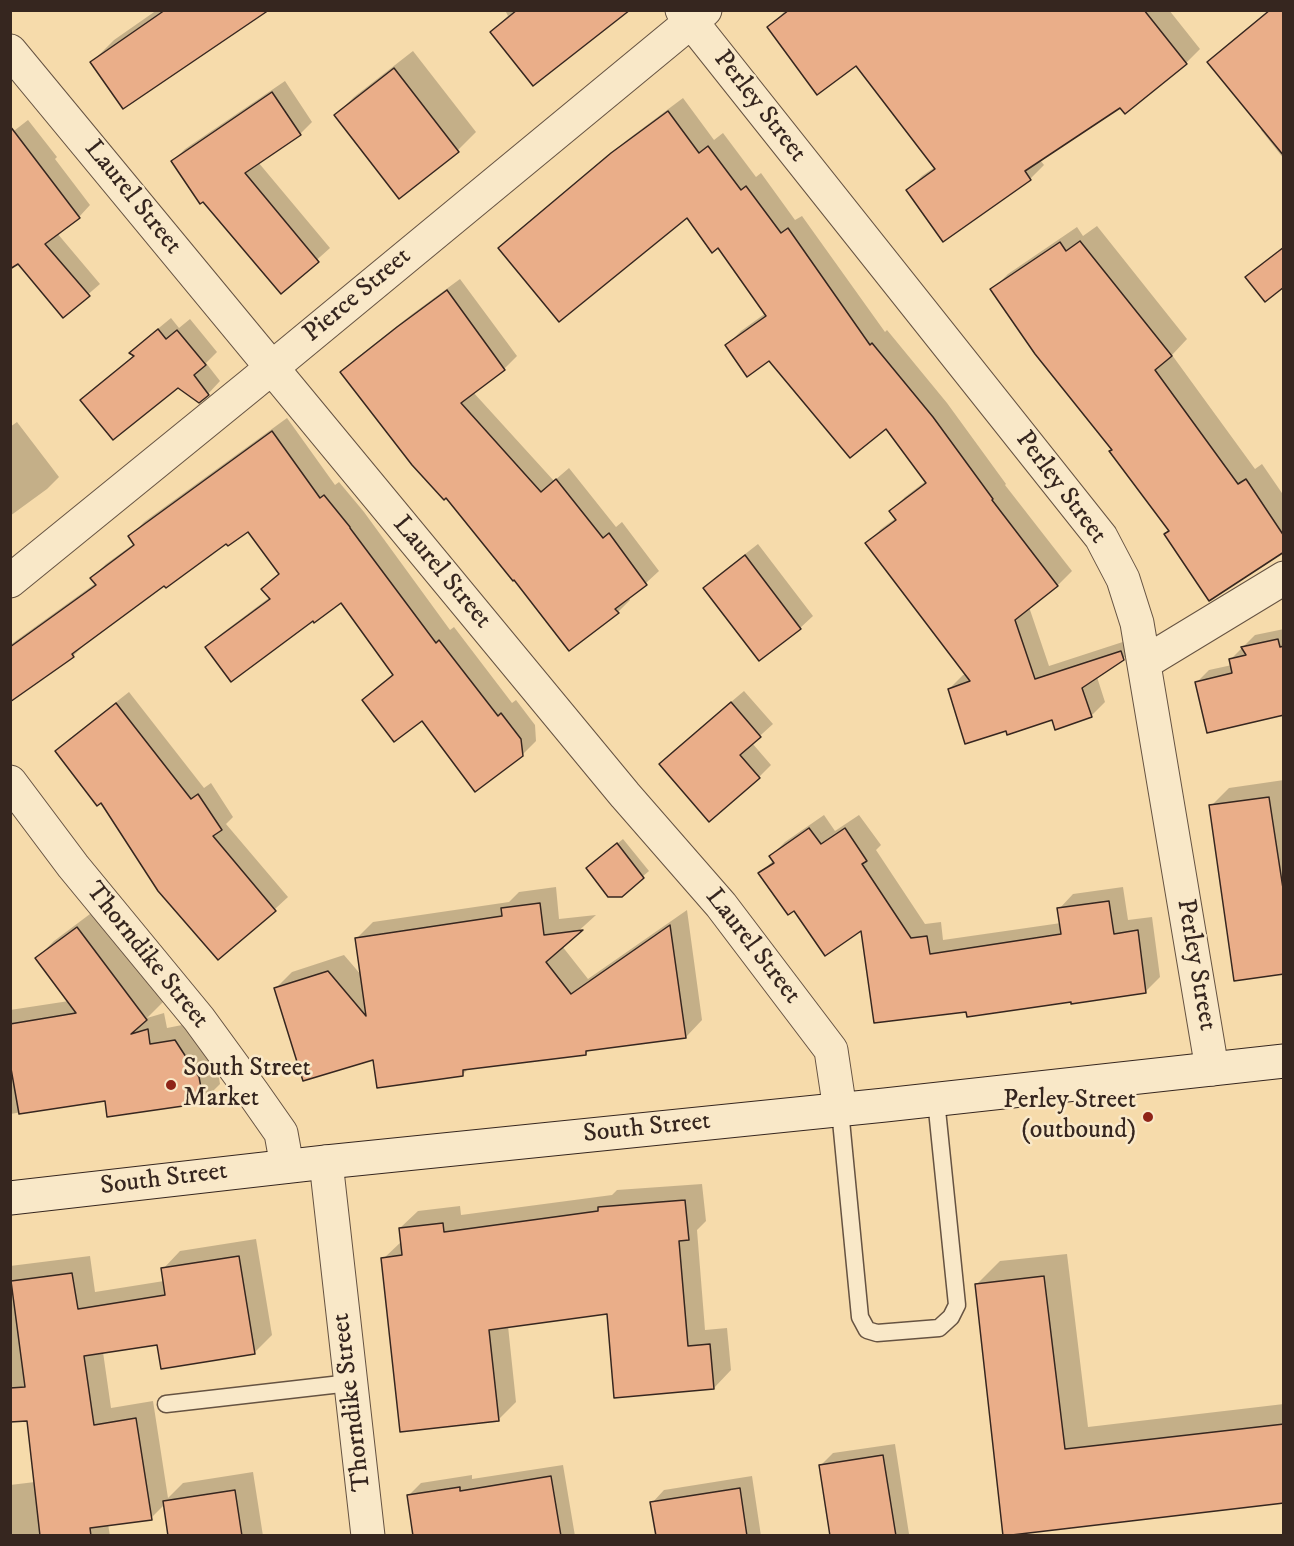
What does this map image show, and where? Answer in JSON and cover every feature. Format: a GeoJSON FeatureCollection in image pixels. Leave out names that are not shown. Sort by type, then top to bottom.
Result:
{"type":"FeatureCollection","features":[{"type":"Feature","properties":{"kind":"street","name":"Pierce Street"},"geometry":{"type":"LineString","coordinates":[[10,581],[271,368],[693,14]]}},
{"type":"Feature","properties":{"kind":"street","name":"Perley Street"},"geometry":{"type":"LineString","coordinates":[[693,14],[1101,537],[1123,579],[1137,623],[1212,1069]]}},
{"type":"Feature","properties":{"kind":"street","name":"Laurel Street"},"geometry":{"type":"LineString","coordinates":[[10,51],[625,795],[721,905],[831,1050],[840,1110]]}},
{"type":"Feature","properties":{"kind":"street"},"geometry":{"type":"LineString","coordinates":[[1144,663],[1284,578]]}},
{"type":"Feature","properties":{"kind":"street","name":"Thorndike Street"},"geometry":{"type":"LineString","coordinates":[[10,782],[73,866],[200,1019],[281,1133],[287,1166]]}},
{"type":"Feature","properties":{"kind":"street","name":"South Street"},"geometry":{"type":"LineString","coordinates":[[10,1198],[287,1166],[936,1100],[1284,1061]]}},
{"type":"Feature","properties":{"kind":"street","name":"Thorndike Street"},"geometry":{"type":"LineString","coordinates":[[326,1162],[368,1536]]}},
{"type":"Feature","properties":{"kind":"lane"},"geometry":{"type":"LineString","coordinates":[[840,1110],[860,1317],[867,1330],[877,1333],[939,1328],[951,1317],[957,1305],[936,1100]]}},
{"type":"Feature","properties":{"kind":"lane"},"geometry":{"type":"LineString","coordinates":[[166,1404],[350,1383]]}},
{"type":"Feature","properties":{"kind":"building"},"geometry":{"type":"Polygon","coordinates":[[[165,10],[269,10],[123,109],[90,62],[165,10]]]}},
{"type":"Feature","properties":{"kind":"building"},"geometry":{"type":"Polygon","coordinates":[[[517,10],[630,10],[533,86],[490,32],[517,10]]]}},
{"type":"Feature","properties":{"kind":"building"},"geometry":{"type":"Polygon","coordinates":[[[789,10],[1144,10],[1187,64],[1125,114],[1120,108],[1025,171],[1031,180],[943,242],[906,190],[935,169],[856,66],[817,95],[767,27],[789,10]]]}},
{"type":"Feature","properties":{"kind":"building"},"geometry":{"type":"Polygon","coordinates":[[[1270,10],[1284,10],[1284,156],[1207,62],[1270,10]]]}},
{"type":"Feature","properties":{"kind":"building"},"geometry":{"type":"Polygon","coordinates":[[[394,68],[459,152],[399,199],[334,115],[394,68]]]}},
{"type":"Feature","properties":{"kind":"building"},"geometry":{"type":"Polygon","coordinates":[[[272,92],[301,135],[245,173],[319,262],[281,294],[203,202],[200,204],[171,161],[272,92]]]}},
{"type":"Feature","properties":{"kind":"building"},"geometry":{"type":"Polygon","coordinates":[[[668,111],[699,153],[708,146],[741,190],[746,186],[781,233],[788,228],[870,345],[872,343],[933,417],[992,500],[1058,586],[1015,620],[1035,679],[1121,651],[1124,660],[1082,688],[1092,717],[1055,730],[1052,720],[1007,735],[1006,731],[965,744],[948,689],[970,681],[865,543],[896,520],[889,511],[926,483],[886,429],[850,458],[769,361],[747,377],[725,345],[766,316],[718,248],[712,253],[687,218],[559,322],[498,248],[611,153],[668,111]]]}},
{"type":"Feature","properties":{"kind":"building"},"geometry":{"type":"Polygon","coordinates":[[[10,126],[80,218],[45,244],[90,296],[63,318],[18,264],[10,269],[10,126]]]}},
{"type":"Feature","properties":{"kind":"building"},"geometry":{"type":"Polygon","coordinates":[[[1080,241],[1172,356],[1155,370],[1238,484],[1246,479],[1284,536],[1284,552],[1209,601],[1164,534],[1169,531],[1109,451],[1112,450],[1035,354],[990,289],[1060,242],[1066,251],[1080,241]]]}},
{"type":"Feature","properties":{"kind":"building"},"geometry":{"type":"Polygon","coordinates":[[[1284,247],[1284,287],[1265,302],[1245,277],[1284,247]]]}},
{"type":"Feature","properties":{"kind":"building"},"geometry":{"type":"Polygon","coordinates":[[[447,290],[505,370],[461,403],[541,492],[556,479],[603,538],[609,533],[647,585],[615,609],[619,613],[569,651],[446,498],[444,500],[412,465],[340,372],[447,290]]]}},
{"type":"Feature","properties":{"kind":"building"},"geometry":{"type":"Polygon","coordinates":[[[158,329],[166,339],[177,330],[206,365],[194,375],[209,395],[199,403],[178,388],[113,440],[80,400],[134,356],[129,353],[158,329]]]}},
{"type":"Feature","properties":{"kind":"building"},"geometry":{"type":"Polygon","coordinates":[[[272,431],[320,498],[324,495],[350,527],[436,643],[439,640],[498,716],[501,713],[521,739],[523,756],[475,792],[422,721],[394,742],[362,700],[393,675],[341,603],[231,682],[205,647],[270,599],[261,589],[279,574],[248,532],[228,546],[226,544],[166,588],[164,586],[72,654],[74,657],[10,702],[10,647],[96,585],[90,578],[134,545],[128,536],[272,431]]]}},
{"type":"Feature","properties":{"kind":"building"},"geometry":{"type":"Polygon","coordinates":[[[745,555],[801,629],[759,661],[703,588],[745,555]]]}},
{"type":"Feature","properties":{"kind":"building"},"geometry":{"type":"Polygon","coordinates":[[[1278,639],[1280,647],[1284,646],[1284,715],[1207,733],[1195,682],[1232,673],[1229,659],[1246,655],[1241,647],[1278,639]]]}},
{"type":"Feature","properties":{"kind":"building"},"geometry":{"type":"Polygon","coordinates":[[[731,702],[761,737],[740,755],[760,778],[709,822],[659,764],[731,702]]]}},
{"type":"Feature","properties":{"kind":"building"},"geometry":{"type":"Polygon","coordinates":[[[116,703],[191,799],[198,794],[222,830],[213,836],[276,911],[218,960],[158,891],[101,803],[97,806],[55,751],[116,703]]]}},
{"type":"Feature","properties":{"kind":"building"},"geometry":{"type":"Polygon","coordinates":[[[1269,797],[1284,895],[1284,974],[1234,981],[1209,805],[1269,797]]]}},
{"type":"Feature","properties":{"kind":"building"},"geometry":{"type":"Polygon","coordinates":[[[809,828],[821,844],[845,828],[867,861],[862,864],[911,938],[927,936],[930,954],[1061,934],[1057,908],[1109,901],[1114,934],[1138,930],[1146,993],[967,1017],[966,1012],[874,1023],[861,931],[825,956],[794,911],[788,915],[758,873],[774,863],[769,856],[809,828]]]}},
{"type":"Feature","properties":{"kind":"building"},"geometry":{"type":"Polygon","coordinates":[[[617,843],[644,878],[622,897],[608,897],[586,868],[617,843]]]}},
{"type":"Feature","properties":{"kind":"building"},"geometry":{"type":"Polygon","coordinates":[[[540,903],[544,935],[583,930],[546,962],[571,994],[670,925],[686,1038],[586,1051],[586,1055],[463,1070],[463,1076],[377,1088],[373,1060],[303,1081],[274,988],[328,971],[366,1016],[355,938],[502,916],[501,908],[540,903]]]}},
{"type":"Feature","properties":{"kind":"building"},"geometry":{"type":"Polygon","coordinates":[[[77,927],[147,1020],[131,1034],[148,1029],[150,1044],[175,1040],[199,1077],[204,1103],[107,1117],[105,1101],[19,1114],[10,1063],[10,1024],[76,1013],[35,958],[77,927]]]}},
{"type":"Feature","properties":{"kind":"building"},"geometry":{"type":"Polygon","coordinates":[[[685,1200],[689,1240],[679,1241],[688,1346],[710,1344],[714,1389],[614,1398],[607,1314],[489,1330],[499,1421],[400,1432],[381,1258],[402,1255],[399,1228],[443,1223],[444,1232],[598,1211],[598,1207],[685,1200]]]}},
{"type":"Feature","properties":{"kind":"building"},"geometry":{"type":"Polygon","coordinates":[[[239,1256],[255,1354],[161,1369],[157,1345],[84,1356],[94,1425],[136,1418],[152,1520],[90,1528],[91,1536],[40,1536],[27,1421],[10,1422],[10,1388],[25,1387],[11,1281],[72,1273],[78,1309],[165,1295],[161,1268],[239,1256]]]}},
{"type":"Feature","properties":{"kind":"building"},"geometry":{"type":"Polygon","coordinates":[[[1044,1276],[1065,1449],[1284,1424],[1284,1503],[1003,1536],[975,1284],[1044,1276]]]}},
{"type":"Feature","properties":{"kind":"building"},"geometry":{"type":"Polygon","coordinates":[[[883,1455],[896,1536],[830,1536],[819,1465],[883,1455]]]}},
{"type":"Feature","properties":{"kind":"building"},"geometry":{"type":"Polygon","coordinates":[[[551,1476],[561,1536],[413,1536],[407,1495],[460,1487],[460,1491],[551,1476]]]}},
{"type":"Feature","properties":{"kind":"building"},"geometry":{"type":"Polygon","coordinates":[[[740,1488],[747,1536],[656,1536],[650,1502],[740,1488]]]}},
{"type":"Feature","properties":{"kind":"building"},"geometry":{"type":"Polygon","coordinates":[[[235,1490],[242,1536],[168,1536],[163,1501],[235,1490]]]}},
{"type":"Feature","properties":{"kind":"place","name":"South Street Market"},"geometry":{"type":"Point","coordinates":[171,1085]}},
{"type":"Feature","properties":{"kind":"place","name":"Perley Street (outbound)"},"geometry":{"type":"Point","coordinates":[1148,1117]}}]}
